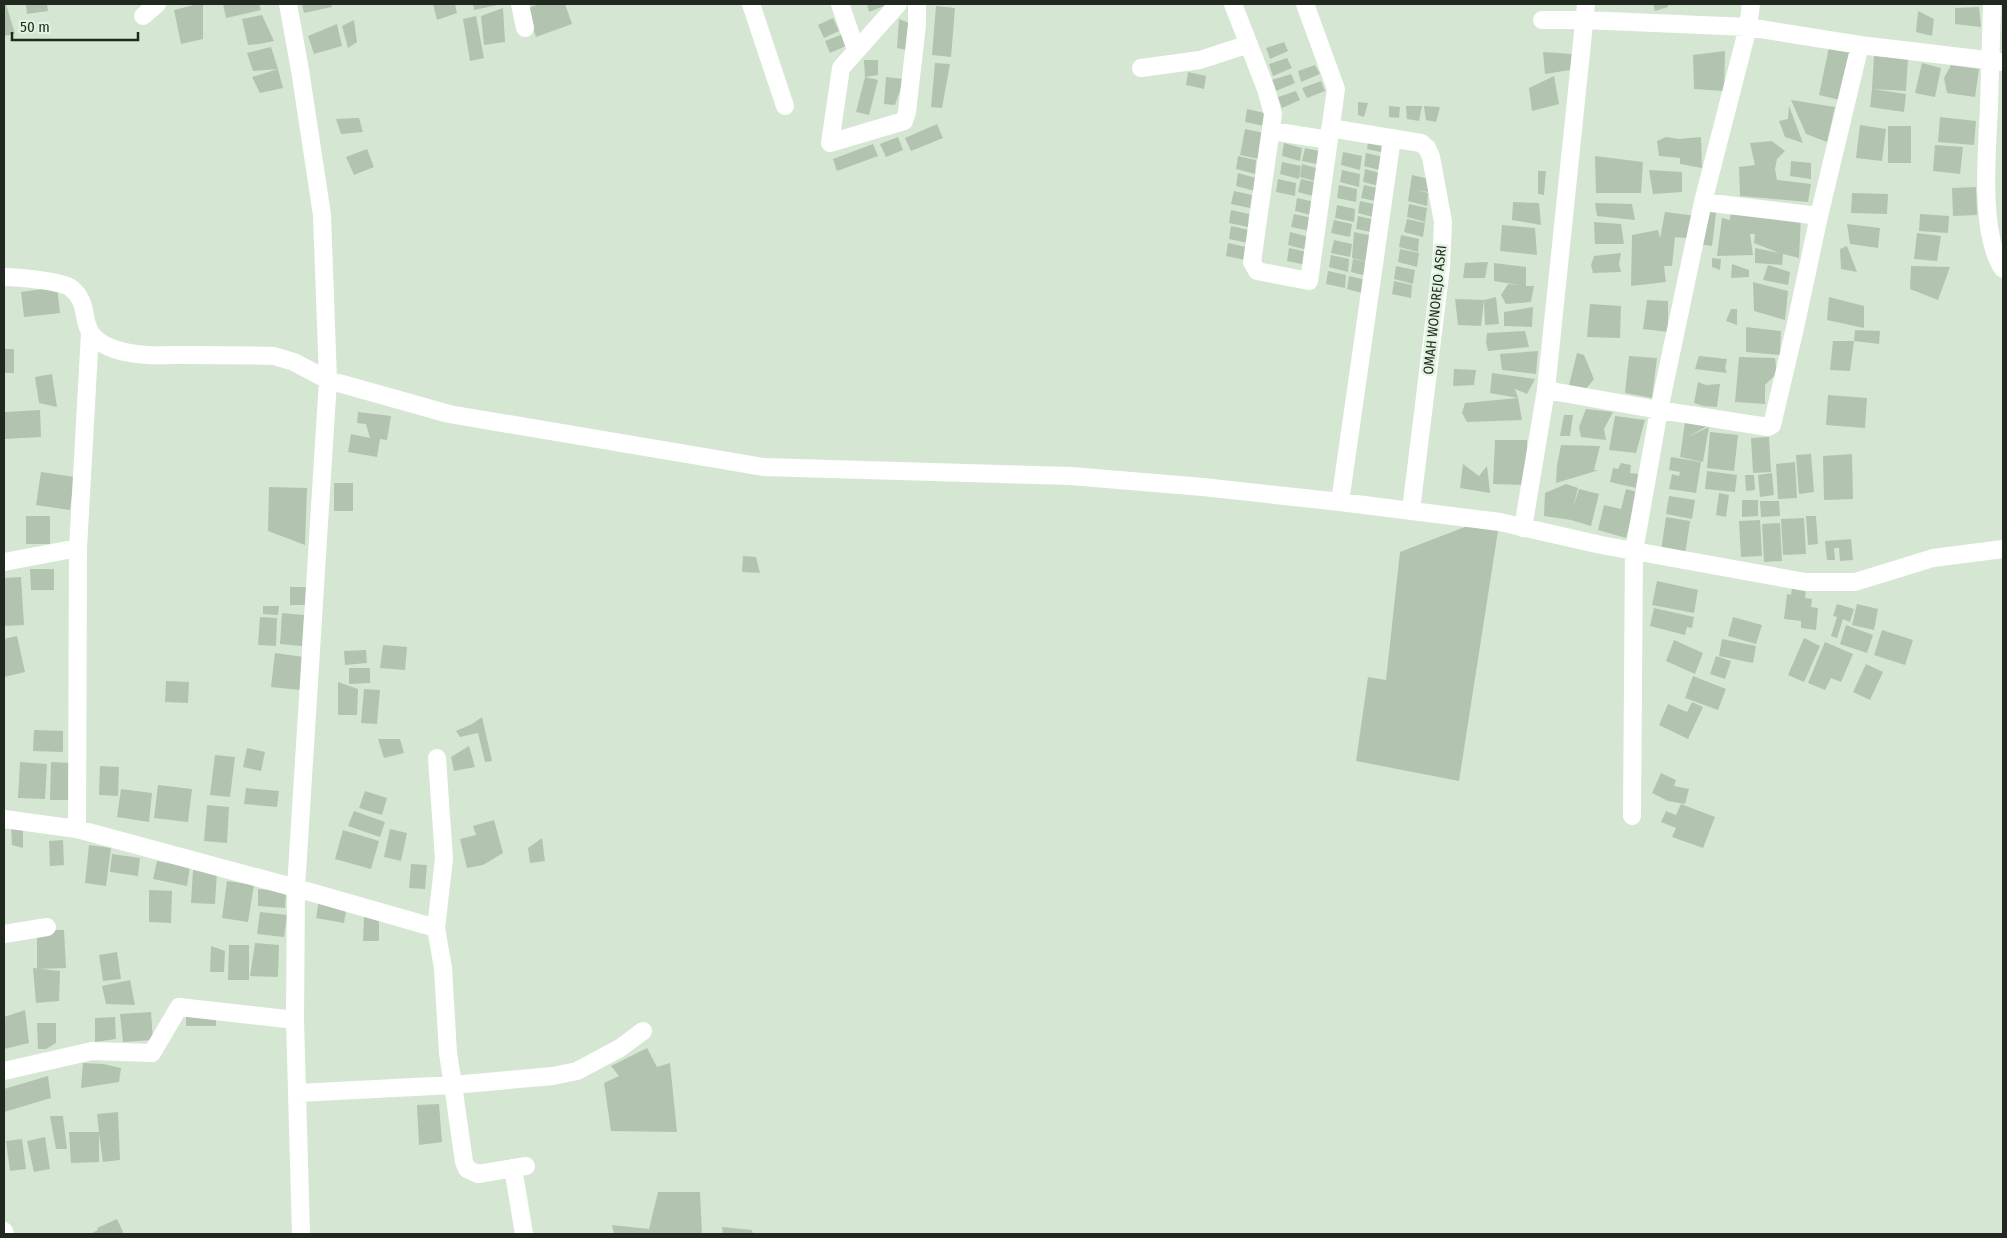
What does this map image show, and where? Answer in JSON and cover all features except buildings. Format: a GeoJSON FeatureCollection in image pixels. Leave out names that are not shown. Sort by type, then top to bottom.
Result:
{"type":"FeatureCollection","features":[{"type":"Feature","properties":{"kind":"street"},"geometry":{"type":"LineString","coordinates":[[143,16],[157,4]]}},
{"type":"Feature","properties":{"kind":"street"},"geometry":{"type":"LineString","coordinates":[[288,4],[322,215],[328,380],[296,888],[295,1020],[301,1234]]}},
{"type":"Feature","properties":{"kind":"street"},"geometry":{"type":"LineString","coordinates":[[520,4],[525,28]]}},
{"type":"Feature","properties":{"kind":"street"},"geometry":{"type":"LineString","coordinates":[[751,4],[786,106]]}},
{"type":"Feature","properties":{"kind":"street"},"geometry":{"type":"LineString","coordinates":[[840,4],[856,50]]}},
{"type":"Feature","properties":{"kind":"street"},"geometry":{"type":"LineString","coordinates":[[898,4],[841,68],[830,143],[904,121],[907,112],[917,25],[916,4]]}},
{"type":"Feature","properties":{"kind":"street"},"geometry":{"type":"LineString","coordinates":[[1233,4],[1274,114],[1252,262],[1257,272],[1309,281],[1336,89],[1305,4]]}},
{"type":"Feature","properties":{"kind":"street"},"geometry":{"type":"LineString","coordinates":[[1632,816],[1634,551],[1659,410],[1703,202],[1748,27],[1751,4]]}},
{"type":"Feature","properties":{"kind":"street"},"geometry":{"type":"LineString","coordinates":[[1992,4],[1997,61],[1987,173],[1988,213],[1993,242],[2002,267]]}},
{"type":"Feature","properties":{"kind":"street"},"geometry":{"type":"LineString","coordinates":[[1523,528],[1546,390],[1585,12]]}},
{"type":"Feature","properties":{"kind":"street"},"geometry":{"type":"LineString","coordinates":[[1542,20],[1585,12],[1748,27],[1860,45],[1997,61]]}},
{"type":"Feature","properties":{"kind":"street"},"geometry":{"type":"LineString","coordinates":[[1141,68],[1200,60],[1249,44]]}},
{"type":"Feature","properties":{"kind":"street"},"geometry":{"type":"LineString","coordinates":[[1546,390],[1768,427],[1772,425],[1860,45]]}},
{"type":"Feature","properties":{"kind":"street","name":"OMAH WONOREJO ASRI"},"geometry":{"type":"LineString","coordinates":[[1272,131],[1392,138],[1421,143],[1427,148],[1438,191],[1443,222],[1441,267],[1411,510]]}},
{"type":"Feature","properties":{"kind":"street"},"geometry":{"type":"LineString","coordinates":[[1340,502],[1392,138]]}},
{"type":"Feature","properties":{"kind":"street"},"geometry":{"type":"LineString","coordinates":[[1703,202],[1819,216]]}},
{"type":"Feature","properties":{"kind":"street"},"geometry":{"type":"LineString","coordinates":[[4,277],[21,276],[70,286],[80,298],[90,333],[78,548],[77,829]]}},
{"type":"Feature","properties":{"kind":"street"},"geometry":{"type":"LineString","coordinates":[[90,333],[95,340],[108,346],[138,355],[274,356],[294,362],[328,380],[449,414],[763,467],[1071,476],[1203,487],[1340,502],[1500,522],[1634,551],[1805,582],[1855,582],[1933,558],[2003,549]]}},
{"type":"Feature","properties":{"kind":"street"},"geometry":{"type":"LineString","coordinates":[[4,562],[78,548]]}},
{"type":"Feature","properties":{"kind":"street"},"geometry":{"type":"LineString","coordinates":[[437,758],[444,859],[436,928],[443,968],[448,1053],[464,1162],[467,1169],[478,1174],[519,1167],[524,1234]]}},
{"type":"Feature","properties":{"kind":"street"},"geometry":{"type":"LineString","coordinates":[[4,819],[77,829],[436,928]]}},
{"type":"Feature","properties":{"kind":"street"},"geometry":{"type":"LineString","coordinates":[[4,934],[47,927]]}},
{"type":"Feature","properties":{"kind":"street"},"geometry":{"type":"LineString","coordinates":[[4,1070],[92,1051],[152,1053],[179,1007],[295,1020]]}},
{"type":"Feature","properties":{"kind":"street"},"geometry":{"type":"LineString","coordinates":[[298,1093],[553,1076],[577,1071],[620,1048],[644,1031]]}}]}
